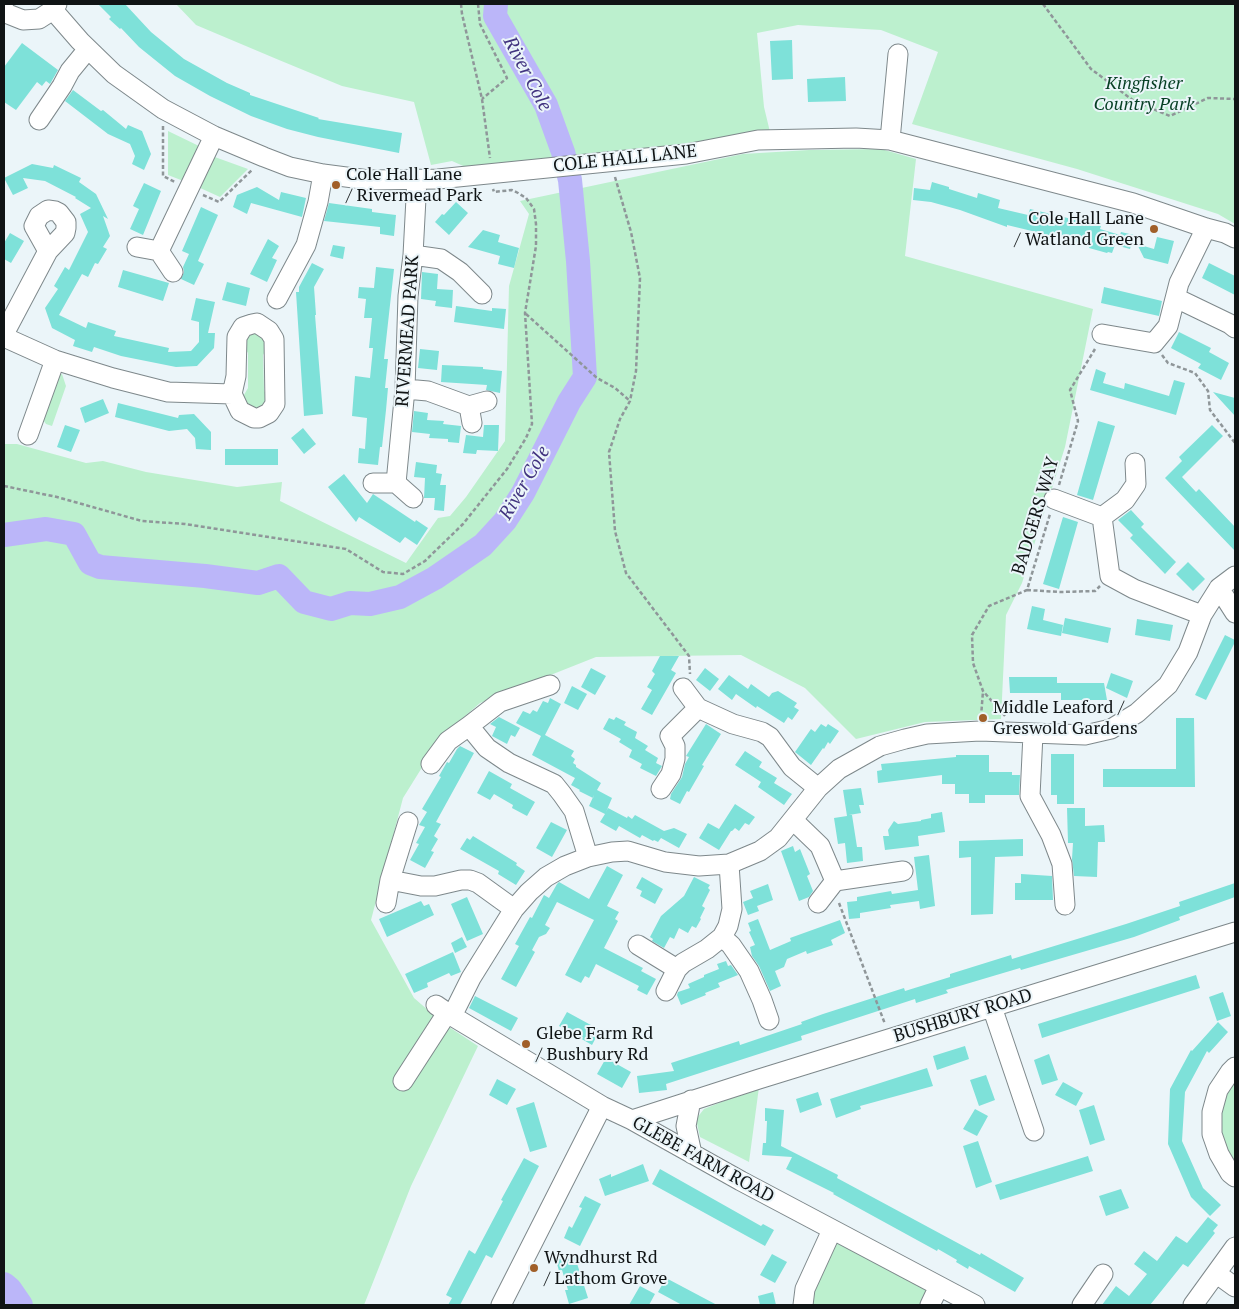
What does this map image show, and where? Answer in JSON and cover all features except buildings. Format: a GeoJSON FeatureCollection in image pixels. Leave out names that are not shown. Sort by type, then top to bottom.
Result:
{"type":"FeatureCollection","features":[{"type":"Feature","properties":{"kind":"street"},"geometry":{"type":"LineString","coordinates":[[5,14],[23,20],[39,18],[55,7]]}},
{"type":"Feature","properties":{"kind":"street","name":"COLE HALL LANE"},"geometry":{"type":"LineString","coordinates":[[55,7],[88,49],[114,74],[163,109],[214,136],[290,166],[323,174],[369,180],[438,179],[686,154],[758,140],[856,138],[890,140],[1133,203],[1235,238]]}},
{"type":"Feature","properties":{"kind":"street"},"geometry":{"type":"LineString","coordinates":[[39,120],[70,71],[88,49]]}},
{"type":"Feature","properties":{"kind":"street"},"geometry":{"type":"LineString","coordinates":[[890,140],[898,54]]}},
{"type":"Feature","properties":{"kind":"street"},"geometry":{"type":"LineString","coordinates":[[159,252],[214,136]]}},
{"type":"Feature","properties":{"kind":"street"},"geometry":{"type":"LineString","coordinates":[[277,299],[306,245],[318,202],[323,174]]}},
{"type":"Feature","properties":{"kind":"street","name":"RIVERMEAD PARK"},"geometry":{"type":"LineString","coordinates":[[396,483],[405,389],[408,296],[413,255],[417,179]]}},
{"type":"Feature","properties":{"kind":"street"},"geometry":{"type":"LineString","coordinates":[[1102,334],[1154,343],[1168,326],[1179,284],[1206,228]]}},
{"type":"Feature","properties":{"kind":"street"},"geometry":{"type":"LineString","coordinates":[[138,247],[159,252],[173,272]]}},
{"type":"Feature","properties":{"kind":"street"},"geometry":{"type":"LineString","coordinates":[[48,252],[4,335],[55,360],[113,378],[168,392],[232,394]]}},
{"type":"Feature","properties":{"kind":"street"},"geometry":{"type":"LineString","coordinates":[[413,255],[441,259],[460,272],[482,294]]}},
{"type":"Feature","properties":{"kind":"street"},"geometry":{"type":"LineString","coordinates":[[1176,298],[1235,328]]}},
{"type":"Feature","properties":{"kind":"street"},"geometry":{"type":"LineString","coordinates":[[28,435],[55,360]]}},
{"type":"Feature","properties":{"kind":"street"},"geometry":{"type":"LineString","coordinates":[[405,389],[428,391],[476,410]]}},
{"type":"Feature","properties":{"kind":"street"},"geometry":{"type":"LineString","coordinates":[[1102,517],[1125,500],[1136,484],[1135,463]]}},
{"type":"Feature","properties":{"kind":"street"},"geometry":{"type":"LineString","coordinates":[[373,483],[396,483],[413,498]]}},
{"type":"Feature","properties":{"kind":"street"},"geometry":{"type":"LineString","coordinates":[[1054,499],[1102,517]]}},
{"type":"Feature","properties":{"kind":"street"},"geometry":{"type":"LineString","coordinates":[[1102,517],[1110,576],[1134,589],[1202,615]]}},
{"type":"Feature","properties":{"kind":"street"},"geometry":{"type":"LineString","coordinates":[[403,1081],[445,1011],[471,978],[514,909],[546,876],[588,857],[612,852],[628,852],[665,862],[699,866],[729,864],[760,851],[778,838],[818,788],[840,769],[880,746],[927,734],[980,731],[1085,735],[1111,729],[1137,713],[1168,685],[1188,652],[1202,615],[1219,588],[1235,576]]}},
{"type":"Feature","properties":{"kind":"street"},"geometry":{"type":"LineString","coordinates":[[1219,588],[1235,612]]}},
{"type":"Feature","properties":{"kind":"street"},"geometry":{"type":"LineString","coordinates":[[431,764],[448,742],[500,702],[550,685]]}},
{"type":"Feature","properties":{"kind":"street"},"geometry":{"type":"LineString","coordinates":[[684,688],[698,708],[733,724],[762,732],[770,737],[792,767],[818,788]]}},
{"type":"Feature","properties":{"kind":"street"},"geometry":{"type":"LineString","coordinates":[[661,789],[671,774],[675,759],[675,746],[670,736],[698,708]]}},
{"type":"Feature","properties":{"kind":"street"},"geometry":{"type":"LineString","coordinates":[[469,726],[487,748],[509,763],[554,784],[574,811],[588,857]]}},
{"type":"Feature","properties":{"kind":"street"},"geometry":{"type":"LineString","coordinates":[[1026,733],[1030,796],[1052,834],[1062,864],[1065,905]]}},
{"type":"Feature","properties":{"kind":"street"},"geometry":{"type":"LineString","coordinates":[[793,820],[820,846],[833,885]]}},
{"type":"Feature","properties":{"kind":"street"},"geometry":{"type":"LineString","coordinates":[[386,903],[390,880],[408,822]]}},
{"type":"Feature","properties":{"kind":"street"},"geometry":{"type":"LineString","coordinates":[[666,992],[683,963],[707,950],[722,937],[728,926],[732,910],[729,864]]}},
{"type":"Feature","properties":{"kind":"street"},"geometry":{"type":"LineString","coordinates":[[818,903],[833,885],[902,871]]}},
{"type":"Feature","properties":{"kind":"street"},"geometry":{"type":"LineString","coordinates":[[390,880],[421,886],[435,886],[461,880],[470,880],[478,883],[514,909]]}},
{"type":"Feature","properties":{"kind":"street"},"geometry":{"type":"LineString","coordinates":[[722,937],[731,945],[749,970],[768,1020]]}},
{"type":"Feature","properties":{"kind":"street","name":"BUSHBURY ROAD"},"geometry":{"type":"LineString","coordinates":[[632,1120],[992,1007],[1234,937]]}},
{"type":"Feature","properties":{"kind":"street"},"geometry":{"type":"LineString","coordinates":[[638,945],[678,969]]}},
{"type":"Feature","properties":{"kind":"street"},"geometry":{"type":"LineString","coordinates":[[992,1007],[1034,1131]]}},
{"type":"Feature","properties":{"kind":"street","name":"GLEBE FARM ROAD"},"geometry":{"type":"LineString","coordinates":[[445,1011],[602,1106],[632,1120],[832,1230],[975,1305]]}},
{"type":"Feature","properties":{"kind":"street"},"geometry":{"type":"LineString","coordinates":[[1235,1067],[1218,1090],[1212,1112],[1212,1134],[1218,1154],[1230,1173],[1235,1177]]}},
{"type":"Feature","properties":{"kind":"street"},"geometry":{"type":"LineString","coordinates":[[692,1100],[686,1126],[692,1154]]}},
{"type":"Feature","properties":{"kind":"street"},"geometry":{"type":"LineString","coordinates":[[508,1303],[602,1106]]}},
{"type":"Feature","properties":{"kind":"street"},"geometry":{"type":"LineString","coordinates":[[802,1305],[805,1289],[832,1230]]}},
{"type":"Feature","properties":{"kind":"street"},"geometry":{"type":"LineString","coordinates":[[1193,1305],[1235,1247]]}},
{"type":"Feature","properties":{"kind":"street"},"geometry":{"type":"LineString","coordinates":[[1082,1305],[1103,1274]]}},
{"type":"Feature","properties":{"kind":"street"},"geometry":{"type":"LineString","coordinates":[[1217,1274],[1235,1286]]}},
{"type":"Feature","properties":{"kind":"street"},"geometry":{"type":"LineString","coordinates":[[930,1305],[940,1286]]}},
{"type":"Feature","properties":{"kind":"path"},"geometry":{"type":"LineString","coordinates":[[4,486],[56,497],[142,521],[185,524],[346,549],[383,572],[403,574],[425,561],[463,524],[508,469],[532,424],[525,313],[536,246],[536,224],[534,209],[526,198],[512,190],[494,192],[490,148],[482,99],[461,4]]}},
{"type":"Feature","properties":{"kind":"path"},"geometry":{"type":"LineString","coordinates":[[478,4],[480,24],[507,78],[482,99]]}},
{"type":"Feature","properties":{"kind":"path"},"geometry":{"type":"LineString","coordinates":[[1043,4],[1091,69],[1134,101],[1170,116],[1208,98],[1235,99]]}},
{"type":"Feature","properties":{"kind":"path"},"geometry":{"type":"LineString","coordinates":[[604,162],[631,232],[640,278],[636,370],[630,401],[620,418],[609,452],[615,531],[626,573],[689,656],[690,675],[684,688]]}},
{"type":"Feature","properties":{"kind":"path"},"geometry":{"type":"LineString","coordinates":[[525,313],[597,378],[615,388],[630,401]]}},
{"type":"Feature","properties":{"kind":"path","name":"BADGERS WAY"},"geometry":{"type":"LineString","coordinates":[[1026,733],[984,691],[973,663],[972,635],[989,606],[1027,590],[1078,421],[1070,390],[1091,357],[1102,334]]}},
{"type":"Feature","properties":{"kind":"path"},"geometry":{"type":"LineString","coordinates":[[1154,343],[1168,363],[1195,373],[1208,391],[1210,410],[1235,443]]}},
{"type":"Feature","properties":{"kind":"path"},"geometry":{"type":"LineString","coordinates":[[1027,590],[1095,591],[1110,576]]}},
{"type":"Feature","properties":{"kind":"path"},"geometry":{"type":"LineString","coordinates":[[980,731],[984,691]]}},
{"type":"Feature","properties":{"kind":"path"},"geometry":{"type":"LineString","coordinates":[[833,885],[891,1038]]}},
{"type":"Feature","properties":{"kind":"green space","name":"Kingfisher Country Park"},"geometry":{"type":"Polygon","coordinates":[[[176,4],[1235,4],[1235,224],[1218,214],[1077,169],[912,124],[938,52],[881,30],[798,25],[757,33],[764,107],[770,132],[608,155],[585,155],[470,169],[452,161],[431,165],[414,102],[342,86],[196,25],[176,4]]]}},
{"type":"Feature","properties":{"kind":"green space"},"geometry":{"type":"Polygon","coordinates":[[[168,131],[201,147],[186,182],[168,175],[168,131]]]}},
{"type":"Feature","properties":{"kind":"green space"},"geometry":{"type":"Polygon","coordinates":[[[881,149],[916,159],[905,256],[1093,309],[1065,447],[1022,583],[1006,615],[1001,719],[925,722],[856,739],[805,688],[741,655],[596,657],[480,703],[441,737],[403,798],[371,920],[414,998],[443,1023],[478,1046],[411,1186],[364,1305],[4,1305],[4,444],[17,444],[86,463],[103,461],[146,472],[237,487],[282,482],[280,501],[406,563],[438,518],[450,516],[466,497],[505,441],[509,286],[529,214],[520,201],[743,154],[809,150],[881,149]]]}},
{"type":"Feature","properties":{"kind":"green space"},"geometry":{"type":"Polygon","coordinates":[[[212,156],[248,169],[220,197],[198,187],[212,156]]]}},
{"type":"Feature","properties":{"kind":"green space"},"geometry":{"type":"Polygon","coordinates":[[[252,330],[270,344],[263,355],[264,390],[270,402],[257,412],[241,400],[248,388],[248,353],[242,344],[252,330]]]}},
{"type":"Feature","properties":{"kind":"green space"},"geometry":{"type":"Polygon","coordinates":[[[62,374],[66,386],[52,426],[46,424],[41,417],[55,376],[62,374]]]}},
{"type":"Feature","properties":{"kind":"green space"},"geometry":{"type":"Polygon","coordinates":[[[1235,1078],[1235,1166],[1227,1154],[1220,1133],[1220,1110],[1227,1088],[1235,1078]]]}},
{"type":"Feature","properties":{"kind":"green space"},"geometry":{"type":"Polygon","coordinates":[[[759,1087],[749,1162],[700,1137],[696,1119],[704,1109],[759,1087]]]}},
{"type":"Feature","properties":{"kind":"green space"},"geometry":{"type":"Polygon","coordinates":[[[837,1236],[933,1286],[924,1305],[811,1305],[813,1289],[837,1236]]]}},
{"type":"Feature","properties":{"kind":"waterway","name":"River Cole"},"geometry":{"type":"LineString","coordinates":[[4,535],[46,529],[74,534],[90,563],[100,567],[205,576],[258,583],[279,576],[304,602],[331,609],[350,603],[370,604],[400,597],[435,578],[483,545],[505,521],[523,493],[569,402],[585,377],[578,261],[570,180],[563,152],[546,105],[495,16],[496,4]]}},
{"type":"Feature","properties":{"kind":"waterway","name":"River Cole"},"geometry":{"type":"LineString","coordinates":[[4,1284],[10,1289],[21,1305]]}},
{"type":"Feature","properties":{"kind":"place","name":"Cole Hall Lane / Rivermead Park"},"geometry":{"type":"Point","coordinates":[336,185]}},
{"type":"Feature","properties":{"kind":"place","name":"Cole Hall Lane / Watland Green"},"geometry":{"type":"Point","coordinates":[1154,229]}},
{"type":"Feature","properties":{"kind":"place","name":"Middle Leaford / Greswold Gardens"},"geometry":{"type":"Point","coordinates":[983,718]}},
{"type":"Feature","properties":{"kind":"place","name":"Glebe Farm Rd / Bushbury Rd"},"geometry":{"type":"Point","coordinates":[526,1044]}},
{"type":"Feature","properties":{"kind":"place","name":"Wyndhurst Rd / Lathom Grove"},"geometry":{"type":"Point","coordinates":[534,1268]}}]}
